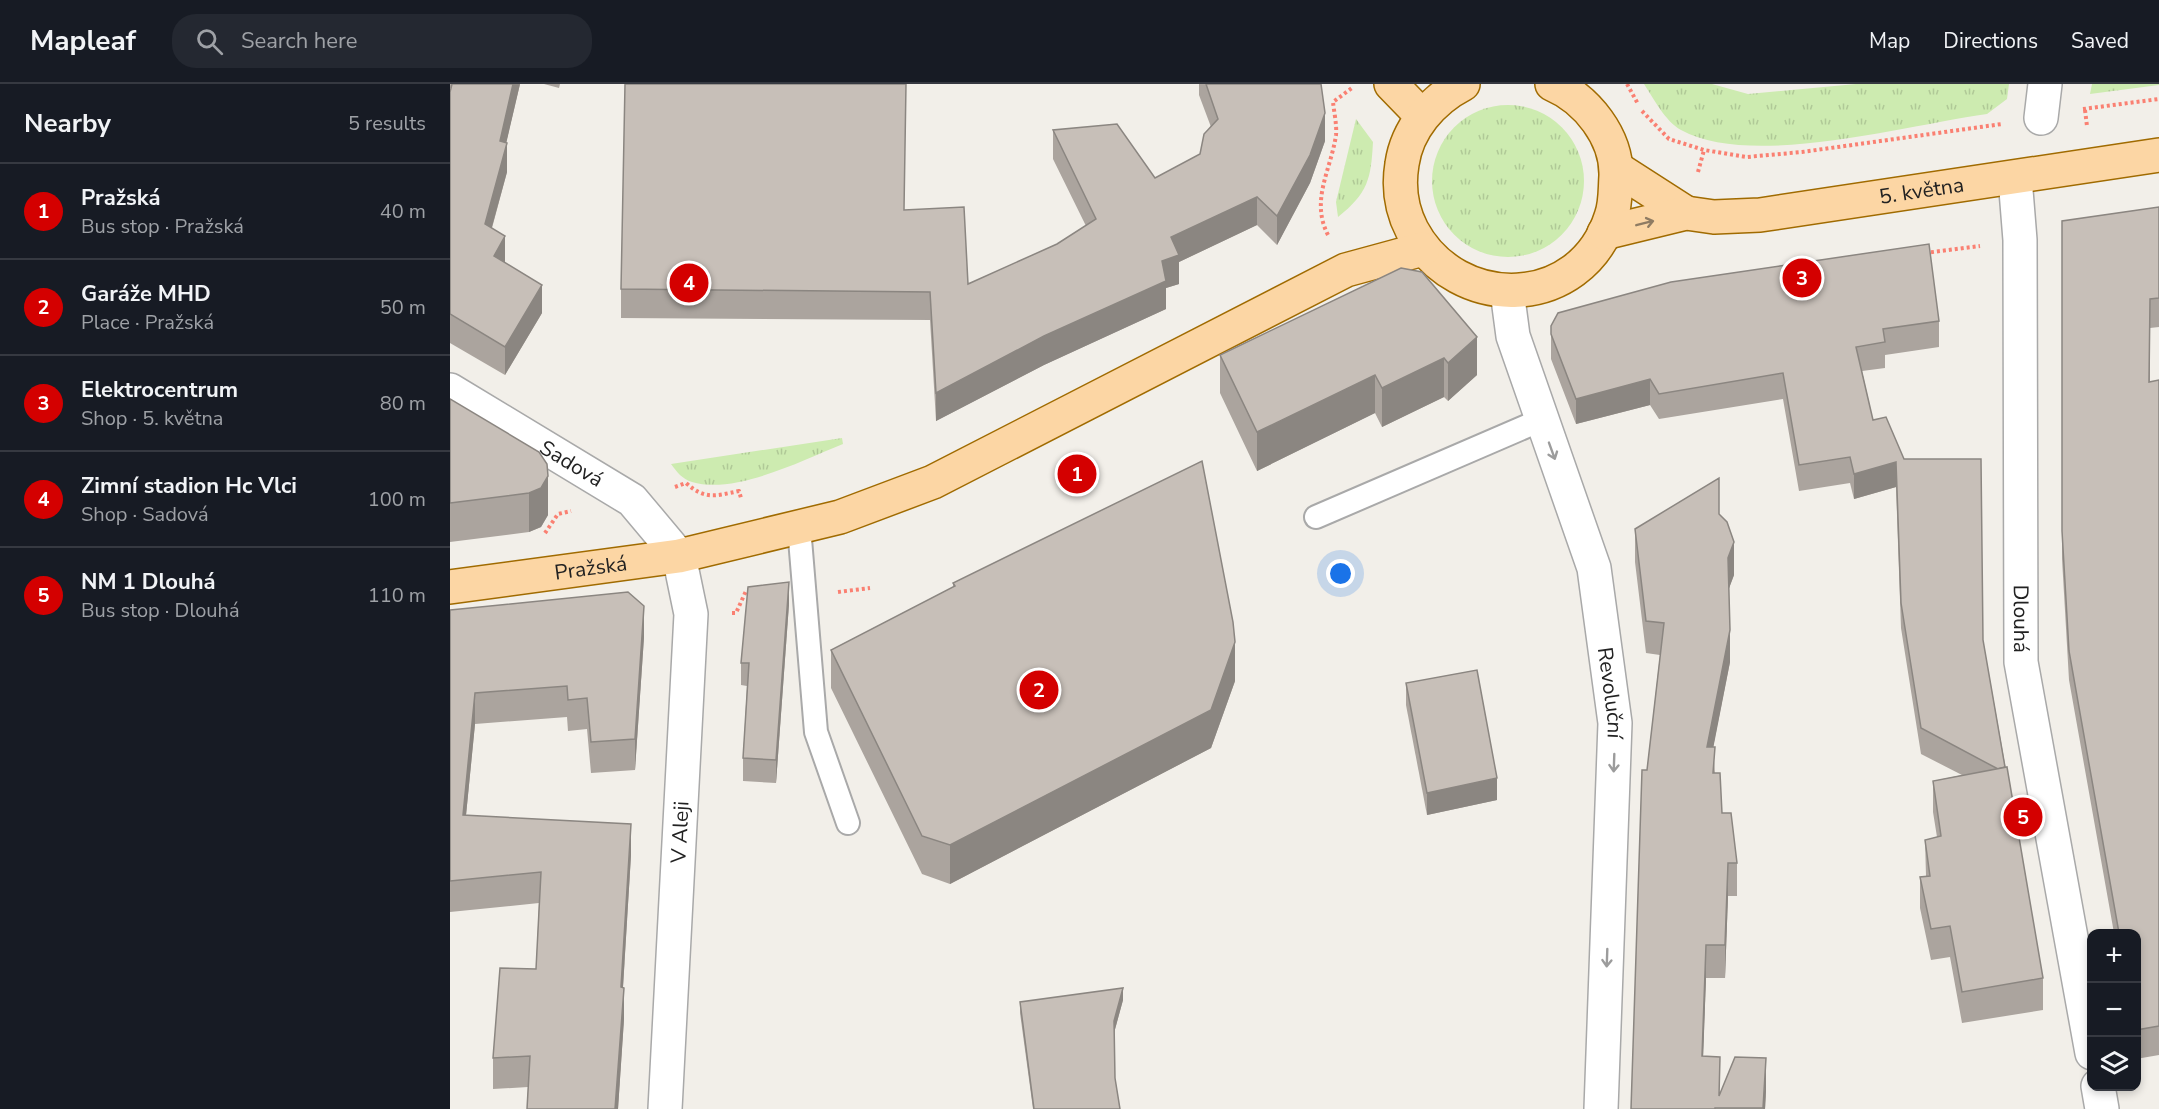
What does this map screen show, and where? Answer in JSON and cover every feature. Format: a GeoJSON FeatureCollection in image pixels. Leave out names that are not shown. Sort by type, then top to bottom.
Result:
{"type":"FeatureCollection","features":[{"type":"Feature","properties":{"kind":"main road"},"geometry":{"type":"LineString","coordinates":[[1391,84],[1422,116]]}},
{"type":"Feature","properties":{"kind":"main road"},"geometry":{"type":"LineString","coordinates":[[1449,86],[1422,116],[1403,153],[1400,194],[1404,214],[1423,249],[1452,275],[1469,284],[1507,291],[1541,286],[1571,271],[1595,248],[1604,233],[1615,202],[1616,168],[1606,135],[1569,88]]}},
{"type":"Feature","properties":{"kind":"main road","name":"5. května"},"geometry":{"type":"LineString","coordinates":[[1616,168],[1686,213],[1714,218],[1760,215],[2159,155]]}},
{"type":"Feature","properties":{"kind":"main road","name":"5. května"},"geometry":{"type":"LineString","coordinates":[[1604,233],[1686,213]]}},
{"type":"Feature","properties":{"kind":"main road"},"geometry":{"type":"LineString","coordinates":[[1346,270],[1404,214]]}},
{"type":"Feature","properties":{"kind":"main road","name":"Pražská"},"geometry":{"type":"LineString","coordinates":[[450,587],[679,556],[840,517],[933,482],[1346,270],[1423,249]]}},
{"type":"Feature","properties":{"kind":"street"},"geometry":{"type":"LineString","coordinates":[[2041,118],[2045,84]]}},
{"type":"Feature","properties":{"kind":"street","name":"Dlouhá"},"geometry":{"type":"LineString","coordinates":[[2015,178],[2020,240],[2021,662],[2088,1037]]}},
{"type":"Feature","properties":{"kind":"street","name":"Revoluční"},"geometry":{"type":"LineString","coordinates":[[1507,291],[1513,336],[1594,568],[1615,723],[1601,1109]]}},
{"type":"Feature","properties":{"kind":"street","name":"Sadová"},"geometry":{"type":"LineString","coordinates":[[450,390],[632,500],[679,556]]}},
{"type":"Feature","properties":{"kind":"street","name":"V Aleji"},"geometry":{"type":"LineString","coordinates":[[665,1109],[691,614],[679,556]]}},
{"type":"Feature","properties":{"kind":"street"},"geometry":{"type":"LineString","coordinates":[[2098,1091],[2102,1109]]}},
{"type":"Feature","properties":{"kind":"lane"},"geometry":{"type":"LineString","coordinates":[[1316,518],[1541,420]]}},
{"type":"Feature","properties":{"kind":"lane"},"geometry":{"type":"LineString","coordinates":[[799,527],[816,732],[848,823]]}},
{"type":"Feature","properties":{"kind":"path"},"geometry":{"type":"LineString","coordinates":[[1324,227],[1320,192],[1336,134],[1334,102],[1357,84]]}},
{"type":"Feature","properties":{"kind":"path"},"geometry":{"type":"LineString","coordinates":[[1627,84],[1643,113],[1669,139],[1704,150],[1747,157],[1814,151],[2159,99]]}},
{"type":"Feature","properties":{"kind":"path"},"geometry":{"type":"LineString","coordinates":[[1915,254],[2020,240]]}},
{"type":"Feature","properties":{"kind":"path"},"geometry":{"type":"LineString","coordinates":[[686,483],[699,495],[739,491]]}},
{"type":"Feature","properties":{"kind":"path"},"geometry":{"type":"LineString","coordinates":[[736,613],[746,591],[761,587]]}},
{"type":"Feature","properties":{"kind":"green space"},"geometry":{"type":"Polygon","coordinates":[[[1644,84],[1712,84],[1748,94],[1856,84],[2009,84],[2007,99],[1987,114],[1830,141],[1747,146],[1711,141],[1681,130],[1665,115],[1644,84]]]}},
{"type":"Feature","properties":{"kind":"green space"},"geometry":{"type":"Polygon","coordinates":[[[2092,84],[2159,84],[2159,85],[2090,94],[2092,84]]]}},
{"type":"Feature","properties":{"kind":"green space"},"geometry":{"type":"Polygon","coordinates":[[[1508,105],[1537,111],[1550,118],[1561,128],[1571,139],[1578,152],[1584,181],[1578,210],[1571,223],[1561,234],[1550,244],[1537,251],[1508,257],[1479,251],[1466,244],[1455,234],[1445,223],[1438,210],[1432,181],[1438,152],[1445,139],[1455,128],[1466,118],[1479,111],[1508,105]]]}},
{"type":"Feature","properties":{"kind":"green space"},"geometry":{"type":"Polygon","coordinates":[[[1356,119],[1373,142],[1371,166],[1362,192],[1338,217],[1336,202],[1356,119]]]}},
{"type":"Feature","properties":{"kind":"green space"},"geometry":{"type":"Polygon","coordinates":[[[842,438],[843,444],[789,466],[769,474],[728,484],[709,485],[688,481],[671,464],[842,438]]]}},
{"type":"Feature","properties":{"kind":"building"},"geometry":{"type":"Polygon","coordinates":[[[452,84],[513,84],[500,141],[507,143],[485,224],[505,236],[494,256],[542,285],[505,347],[450,314],[450,92],[452,84]]]}},
{"type":"Feature","properties":{"kind":"building"},"geometry":{"type":"Polygon","coordinates":[[[625,84],[906,84],[904,210],[964,207],[968,284],[1057,244],[1096,219],[1053,130],[1117,124],[1155,178],[1200,154],[1204,134],[1218,119],[1206,84],[1321,84],[1325,113],[1310,155],[1277,216],[1257,197],[1171,237],[1179,255],[1162,261],[1166,281],[1044,336],[936,393],[930,292],[621,289],[625,84]]]}},
{"type":"Feature","properties":{"kind":"building"},"geometry":{"type":"Polygon","coordinates":[[[2159,207],[2159,298],[2150,299],[2149,382],[2159,380],[2159,1026],[2141,1029],[2141,929],[2118,929],[2069,651],[2062,531],[2062,221],[2159,207]]]}},
{"type":"Feature","properties":{"kind":"building"},"geometry":{"type":"Polygon","coordinates":[[[1929,244],[1939,321],[1883,329],[1885,342],[1856,347],[1873,420],[1886,417],[1904,459],[1981,459],[1983,640],[2005,767],[1998,769],[1921,728],[1901,603],[1896,462],[1854,474],[1850,457],[1799,465],[1783,373],[1659,394],[1650,379],[1576,399],[1551,334],[1551,326],[1558,313],[1671,282],[1929,244]]]}},
{"type":"Feature","properties":{"kind":"building"},"geometry":{"type":"Polygon","coordinates":[[[1401,268],[1422,272],[1477,337],[1448,363],[1444,358],[1382,388],[1375,375],[1257,432],[1220,355],[1401,268]]]}},
{"type":"Feature","properties":{"kind":"building"},"geometry":{"type":"Polygon","coordinates":[[[450,399],[539,452],[547,464],[548,476],[541,488],[529,493],[450,503],[450,399]]]}},
{"type":"Feature","properties":{"kind":"building"},"geometry":{"type":"Polygon","coordinates":[[[1202,461],[1235,642],[1211,710],[950,845],[922,836],[831,650],[955,586],[953,583],[1202,461]]]}},
{"type":"Feature","properties":{"kind":"building"},"geometry":{"type":"Polygon","coordinates":[[[1719,478],[1719,514],[1727,522],[1734,542],[1728,558],[1730,630],[1707,747],[1715,747],[1713,773],[1720,773],[1722,813],[1731,813],[1737,863],[1728,863],[1725,945],[1706,945],[1702,1056],[1720,1057],[1719,1096],[1735,1057],[1766,1058],[1763,1108],[1631,1109],[1642,770],[1647,770],[1664,623],[1646,621],[1635,529],[1719,478]]]}},
{"type":"Feature","properties":{"kind":"building"},"geometry":{"type":"Polygon","coordinates":[[[789,582],[776,760],[743,758],[749,663],[741,663],[748,587],[789,582]]]}},
{"type":"Feature","properties":{"kind":"building"},"geometry":{"type":"Polygon","coordinates":[[[628,592],[644,606],[635,739],[591,742],[587,698],[568,700],[567,686],[475,693],[463,815],[631,824],[621,987],[624,988],[615,1109],[527,1109],[530,1056],[493,1058],[500,968],[536,969],[541,872],[450,881],[450,610],[628,592]]]}},
{"type":"Feature","properties":{"kind":"building"},"geometry":{"type":"Polygon","coordinates":[[[1477,670],[1497,778],[1427,793],[1406,683],[1477,670]]]}},
{"type":"Feature","properties":{"kind":"building"},"geometry":{"type":"Polygon","coordinates":[[[2007,767],[2043,978],[1962,992],[1950,926],[1931,929],[1920,877],[1930,876],[1925,840],[1941,836],[1933,781],[2007,767]]]}},
{"type":"Feature","properties":{"kind":"building"},"geometry":{"type":"Polygon","coordinates":[[[1123,988],[1114,1021],[1115,1078],[1120,1109],[1034,1109],[1020,1002],[1123,988]]]}},
{"type":"Feature","properties":{"kind":"place","name":"Elektrocentrum"},"geometry":{"type":"Point","coordinates":[1802,278]}},
{"type":"Feature","properties":{"kind":"place","name":"Zimní stadion Hc Vlci"},"geometry":{"type":"Point","coordinates":[689,283]}},
{"type":"Feature","properties":{"kind":"place","name":"Pražská"},"geometry":{"type":"Point","coordinates":[1077,474]}},
{"type":"Feature","properties":{"kind":"place","name":"Garáže MHD"},"geometry":{"type":"Point","coordinates":[1039,690]}},
{"type":"Feature","properties":{"kind":"place","name":"NM 1 Dlouhá"},"geometry":{"type":"Point","coordinates":[2023,817]}}]}
